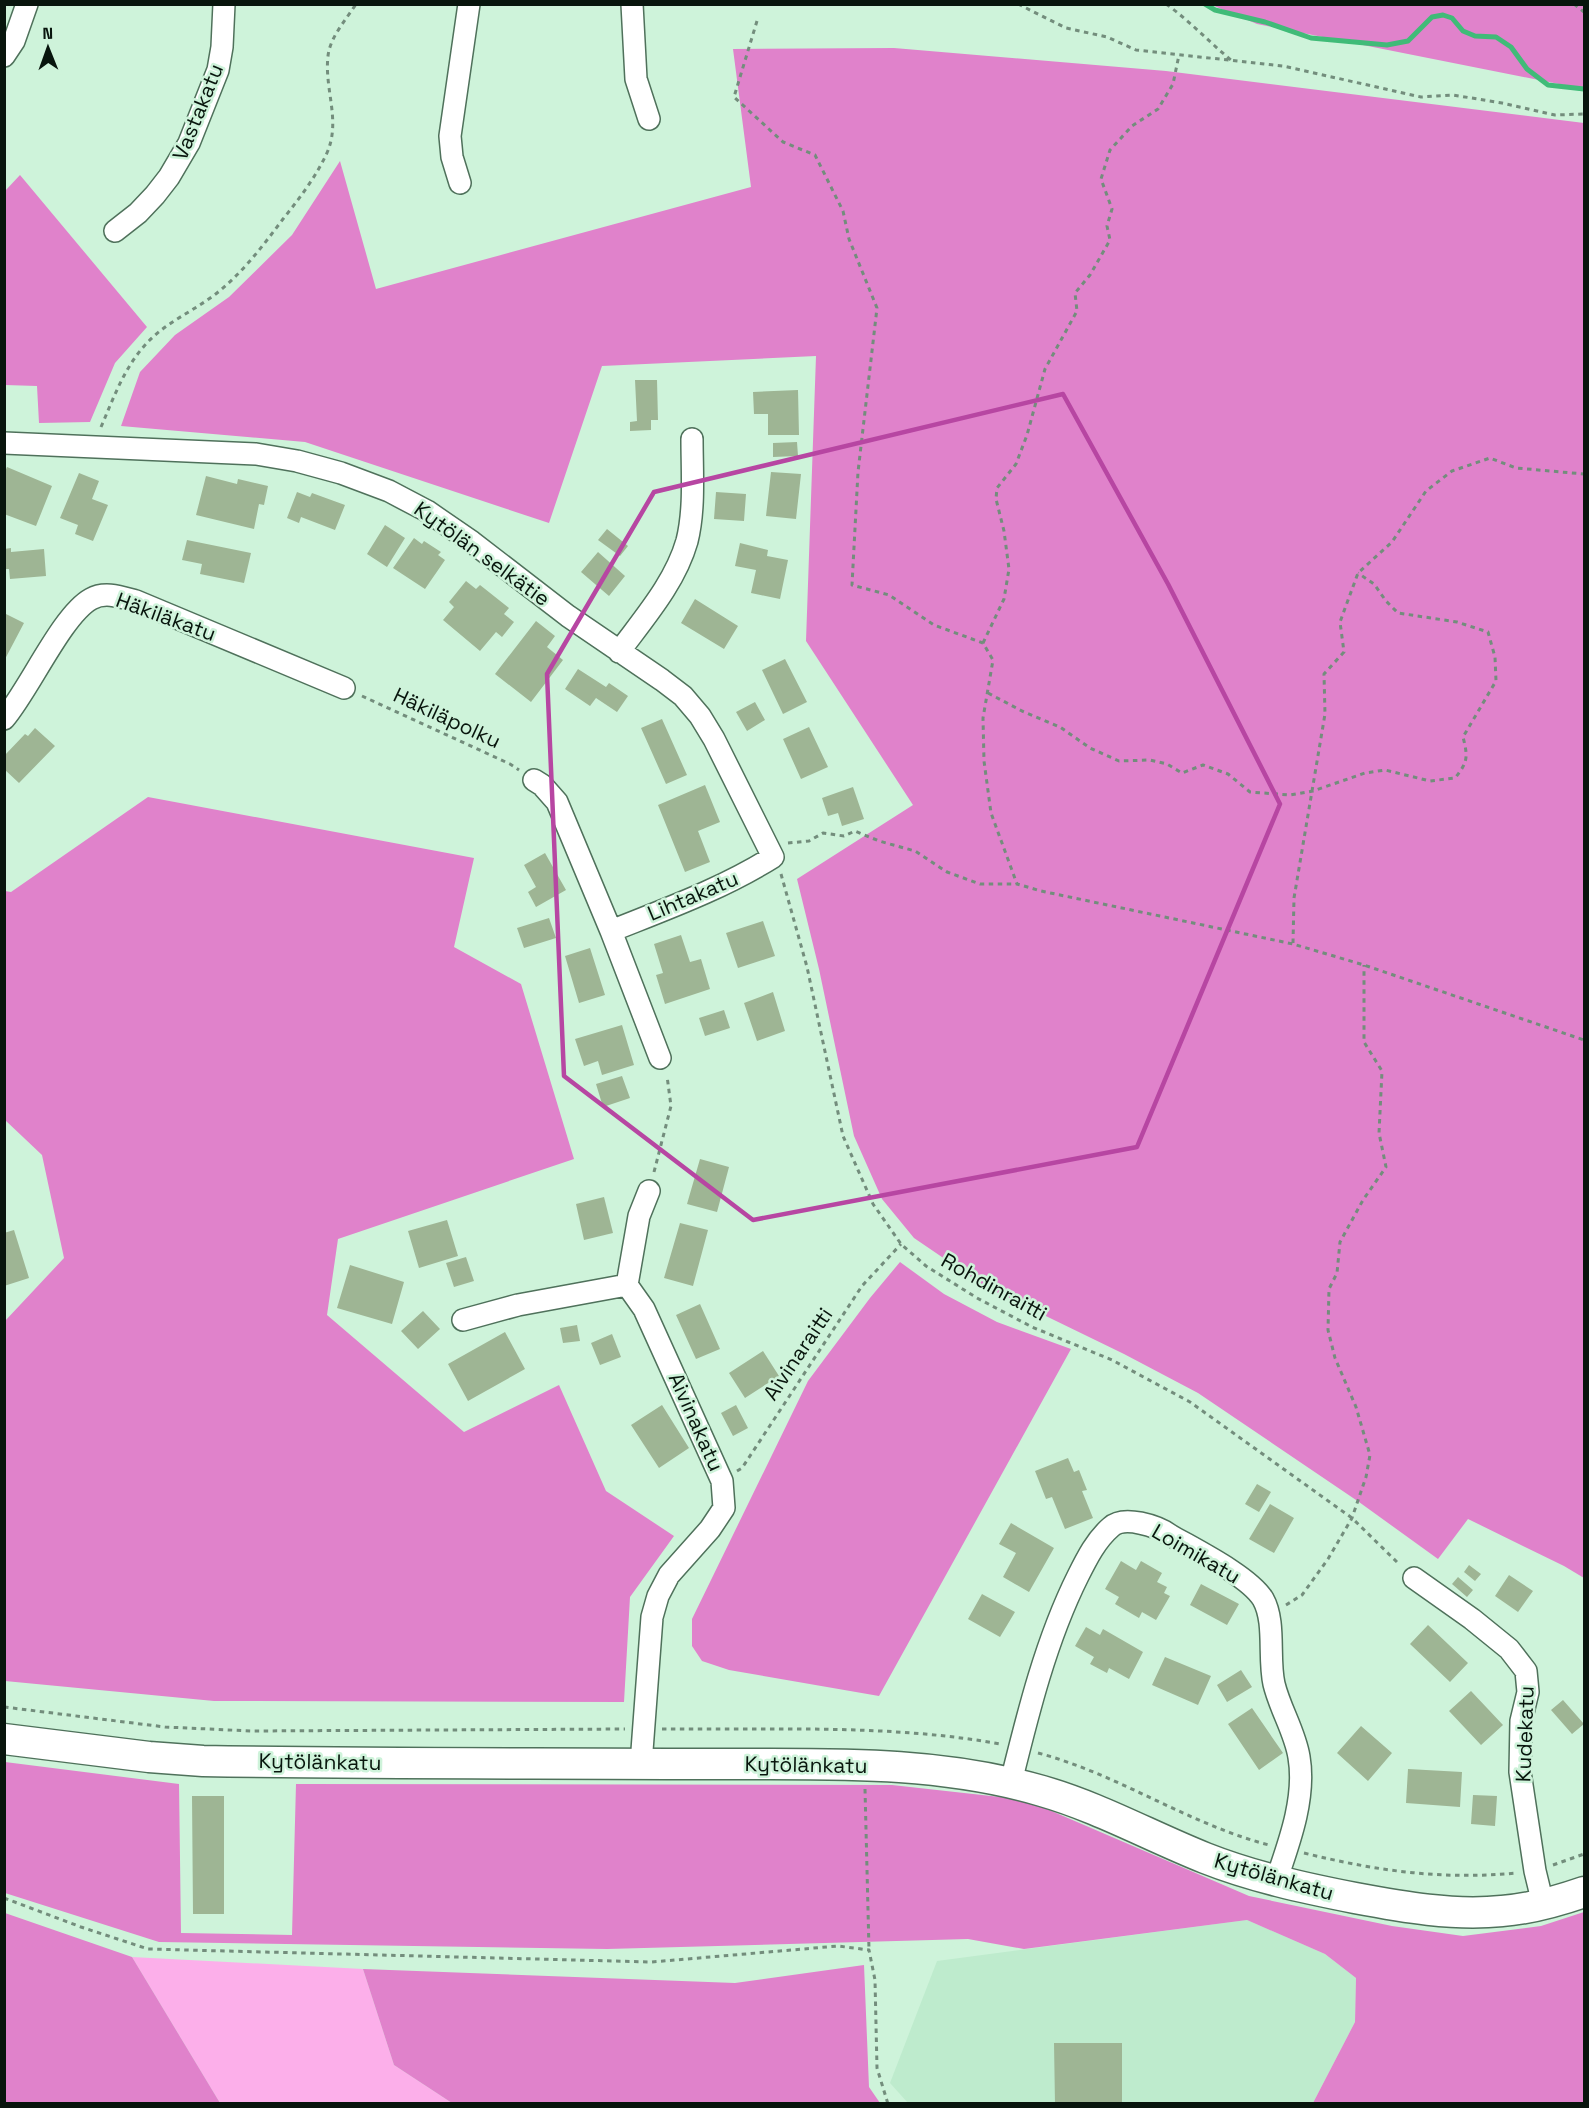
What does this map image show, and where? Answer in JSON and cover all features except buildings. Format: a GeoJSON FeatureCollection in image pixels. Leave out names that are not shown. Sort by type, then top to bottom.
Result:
{"type":"FeatureCollection","features":[{"type":"Feature","properties":{"kind":"street"},"geometry":{"type":"LineString","coordinates":[[4,56],[14,41],[27,4]]}},
{"type":"Feature","properties":{"kind":"street","name":"Vastakatu"},"geometry":{"type":"LineString","coordinates":[[115,231],[138,213],[155,195],[189,144],[218,70],[222,47],[224,4]]}},
{"type":"Feature","properties":{"kind":"street"},"geometry":{"type":"LineString","coordinates":[[460,183],[452,157],[450,136],[469,4]]}},
{"type":"Feature","properties":{"kind":"street"},"geometry":{"type":"LineString","coordinates":[[632,4],[636,79],[649,119]]}},
{"type":"Feature","properties":{"kind":"street"},"geometry":{"type":"LineString","coordinates":[[619,652],[677,567],[687,540],[691,506],[692,439]]}},
{"type":"Feature","properties":{"kind":"street","name":"Kytölän selkätie"},"geometry":{"type":"LineString","coordinates":[[4,443],[256,454],[297,461],[389,490],[428,511],[568,616],[683,696],[700,716],[780,850]]}},
{"type":"Feature","properties":{"kind":"street","name":"Häkiläkatu"},"geometry":{"type":"LineString","coordinates":[[4,719],[17,705],[56,640],[78,609],[91,599],[104,595],[136,601],[344,688]]}},
{"type":"Feature","properties":{"kind":"street"},"geometry":{"type":"LineString","coordinates":[[534,780],[542,785],[557,802],[660,1058]]}},
{"type":"Feature","properties":{"kind":"street","name":"Lihtakatu"},"geometry":{"type":"LineString","coordinates":[[610,931],[706,893],[746,874],[780,850]]}},
{"type":"Feature","properties":{"kind":"street"},"geometry":{"type":"LineString","coordinates":[[463,1320],[577,1292],[627,1285],[639,1216],[649,1191]]}},
{"type":"Feature","properties":{"kind":"street","name":"Aivinakatu"},"geometry":{"type":"LineString","coordinates":[[627,1285],[644,1309],[722,1481],[724,1508],[710,1529],[669,1575],[658,1596],[652,1617],[641,1764]]}},
{"type":"Feature","properties":{"kind":"street","name":"Loimikatu"},"geometry":{"type":"LineString","coordinates":[[1011,1782],[1052,1635],[1068,1595],[1092,1549],[1113,1525],[1134,1521],[1162,1530],[1250,1584],[1263,1599],[1269,1616],[1274,1684],[1299,1757],[1300,1784],[1297,1809],[1276,1881]]}},
{"type":"Feature","properties":{"kind":"street","name":"Kudekatu"},"geometry":{"type":"LineString","coordinates":[[1414,1578],[1472,1619],[1509,1650],[1526,1671],[1528,1692],[1521,1721],[1520,1772],[1535,1871],[1543,1904]]}},
{"type":"Feature","properties":{"kind":"street","name":"Kytölänkatu"},"geometry":{"type":"LineString","coordinates":[[4,1739],[149,1757],[203,1761],[925,1768],[1011,1782],[1072,1800],[1202,1857],[1276,1881],[1325,1893],[1417,1909],[1464,1912],[1502,1911],[1543,1904],[1584,1892]]}},
{"type":"Feature","properties":{"kind":"path"},"geometry":{"type":"LineString","coordinates":[[95,446],[126,369],[146,344],[164,327],[213,297],[239,274],[263,247],[306,189],[327,154],[333,133],[334,115],[328,73],[328,54],[334,38],[356,4]]}},
{"type":"Feature","properties":{"kind":"path"},"geometry":{"type":"LineString","coordinates":[[1018,4],[1066,28],[1107,37],[1136,50],[1283,66],[1421,96],[1453,95],[1555,115],[1584,114]]}},
{"type":"Feature","properties":{"kind":"path"},"geometry":{"type":"LineString","coordinates":[[1166,4],[1232,61]]}},
{"type":"Feature","properties":{"kind":"path"},"geometry":{"type":"LineString","coordinates":[[1574,4],[1584,12]]}},
{"type":"Feature","properties":{"kind":"path"},"geometry":{"type":"LineString","coordinates":[[757,21],[734,97],[783,142],[815,155],[843,211],[849,239],[877,308],[858,472],[852,585],[889,595],[934,625],[983,644],[993,660],[983,718],[984,761],[991,813],[1017,884]]}},
{"type":"Feature","properties":{"kind":"path"},"geometry":{"type":"LineString","coordinates":[[983,644],[1004,599],[1009,569],[1004,531],[996,499],[997,488],[1016,464],[1027,435],[1045,369],[1077,311],[1075,293],[1090,275],[1110,240],[1107,226],[1113,209],[1101,178],[1110,150],[1132,126],[1158,109],[1173,84],[1179,55]]}},
{"type":"Feature","properties":{"kind":"path"},"geometry":{"type":"LineString","coordinates":[[1293,944],[1294,898],[1325,714],[1324,674],[1344,652],[1340,622],[1358,573],[1392,542],[1425,491],[1452,471],[1490,458],[1516,468],[1584,474]]}},
{"type":"Feature","properties":{"kind":"path"},"geometry":{"type":"LineString","coordinates":[[987,693],[1060,728],[1090,748],[1119,761],[1150,760],[1167,764],[1182,773],[1203,765],[1228,774],[1250,792],[1290,795],[1313,791],[1365,773],[1385,770],[1430,781],[1455,778],[1465,765],[1466,748],[1463,737],[1497,681],[1495,657],[1488,632],[1457,622],[1398,613],[1374,584],[1358,573]]}},
{"type":"Feature","properties":{"kind":"path","name":"Häkiläpolku"},"geometry":{"type":"LineString","coordinates":[[344,688],[510,764],[534,780]]}},
{"type":"Feature","properties":{"kind":"path"},"geometry":{"type":"LineString","coordinates":[[780,850],[809,841],[823,833],[844,836],[855,831],[879,841],[915,851],[947,872],[980,884],[1017,884],[1293,944],[1364,965],[1584,1040]]}},
{"type":"Feature","properties":{"kind":"path","name":"Rohdinraitti"},"geometry":{"type":"LineString","coordinates":[[780,850],[783,880],[807,967],[843,1137],[873,1204],[901,1244],[926,1266],[977,1298],[1032,1327],[1112,1360],[1190,1402],[1352,1518],[1414,1578]]}},
{"type":"Feature","properties":{"kind":"path"},"geometry":{"type":"LineString","coordinates":[[1269,1616],[1302,1595],[1328,1559],[1352,1518],[1366,1477],[1370,1455],[1356,1407],[1335,1358],[1328,1330],[1329,1289],[1337,1273],[1340,1242],[1363,1200],[1386,1167],[1379,1133],[1382,1071],[1364,1042],[1364,965]]}},
{"type":"Feature","properties":{"kind":"path"},"geometry":{"type":"LineString","coordinates":[[649,1191],[671,1106],[667,1078],[660,1058]]}},
{"type":"Feature","properties":{"kind":"path","name":"Aivinaraitti"},"geometry":{"type":"LineString","coordinates":[[722,1481],[742,1468],[862,1286],[901,1244]]}},
{"type":"Feature","properties":{"kind":"path"},"geometry":{"type":"LineString","coordinates":[[864,1766],[869,1950],[875,1980],[877,2068],[888,2103]]}},
{"type":"Feature","properties":{"kind":"path"},"geometry":{"type":"LineString","coordinates":[[4,1899],[148,1949],[652,1962],[838,1946],[869,1950]]}},
{"type":"Feature","properties":{"kind":"highlighted area"},"geometry":{"type":"Polygon","coordinates":[[[1063,394],[1168,584],[1280,804],[1137,1147],[753,1220],[564,1076],[547,674],[654,492],[1063,394]]]}},
{"type":"Feature","properties":{"kind":"shaded area"},"geometry":{"type":"Polygon","coordinates":[[[1212,5],[1584,5],[1584,89],[1257,24],[1212,5]]]}},
{"type":"Feature","properties":{"kind":"shaded area"},"geometry":{"type":"Polygon","coordinates":[[[894,48],[1166,71],[1584,123],[1584,1578],[1468,1519],[1438,1559],[1359,1502],[1198,1393],[986,1287],[914,1238],[882,1199],[854,1136],[819,969],[797,879],[913,805],[806,641],[816,356],[602,366],[549,523],[305,442],[121,426],[140,372],[175,335],[229,297],[292,235],[340,161],[376,289],[751,187],[733,49],[894,48]]]}},
{"type":"Feature","properties":{"kind":"shaded area"},"geometry":{"type":"Polygon","coordinates":[[[20,175],[147,327],[115,363],[90,422],[39,423],[37,386],[5,385],[5,191],[20,175]]]}},
{"type":"Feature","properties":{"kind":"shaded area"},"geometry":{"type":"Polygon","coordinates":[[[148,797],[474,858],[454,947],[521,984],[574,1159],[338,1239],[327,1315],[464,1432],[559,1385],[606,1491],[674,1536],[630,1597],[624,1702],[214,1701],[5,1681],[5,1321],[64,1258],[42,1155],[5,1120],[5,891],[11,892],[148,797]]]}},
{"type":"Feature","properties":{"kind":"shaded area"},"geometry":{"type":"Polygon","coordinates":[[[900,1262],[944,1294],[997,1322],[1071,1349],[879,1696],[729,1670],[702,1661],[692,1646],[692,1619],[808,1381],[900,1262]]]}},
{"type":"Feature","properties":{"kind":"shaded area"},"geometry":{"type":"Polygon","coordinates":[[[5,1762],[179,1784],[181,1933],[292,1935],[296,1784],[892,1785],[1026,1800],[1249,1896],[1392,1926],[1463,1936],[1541,1926],[1584,1912],[1584,2103],[1313,2103],[1355,2022],[1356,1978],[1325,1954],[1247,1920],[1024,1949],[968,1939],[607,1949],[159,1942],[5,1893],[5,1762]]]}},
{"type":"Feature","properties":{"kind":"shaded area"},"geometry":{"type":"Polygon","coordinates":[[[5,1913],[132,1957],[220,2103],[5,2103],[5,1913]]]}},
{"type":"Feature","properties":{"kind":"shaded area"},"geometry":{"type":"Polygon","coordinates":[[[1247,1920],[1325,1954],[1356,1978],[1355,2022],[1313,2103],[908,2103],[890,2083],[937,1961],[1247,1920]]]}},
{"type":"Feature","properties":{"kind":"shaded area"},"geometry":{"type":"Polygon","coordinates":[[[132,1957],[363,1969],[394,2065],[452,2103],[220,2103],[132,1957]]]}},
{"type":"Feature","properties":{"kind":"shaded area"},"geometry":{"type":"Polygon","coordinates":[[[864,1965],[869,2087],[880,2103],[452,2103],[394,2065],[363,1969],[735,1983],[864,1965]]]}},
{"type":"Feature","properties":{"kind":"waterway"},"geometry":{"type":"LineString","coordinates":[[1205,4],[1215,10],[1265,22],[1311,38],[1387,45],[1408,41],[1432,17],[1443,15],[1452,18],[1463,31],[1475,36],[1496,37],[1511,47],[1527,69],[1548,85],[1584,89]]}}]}
